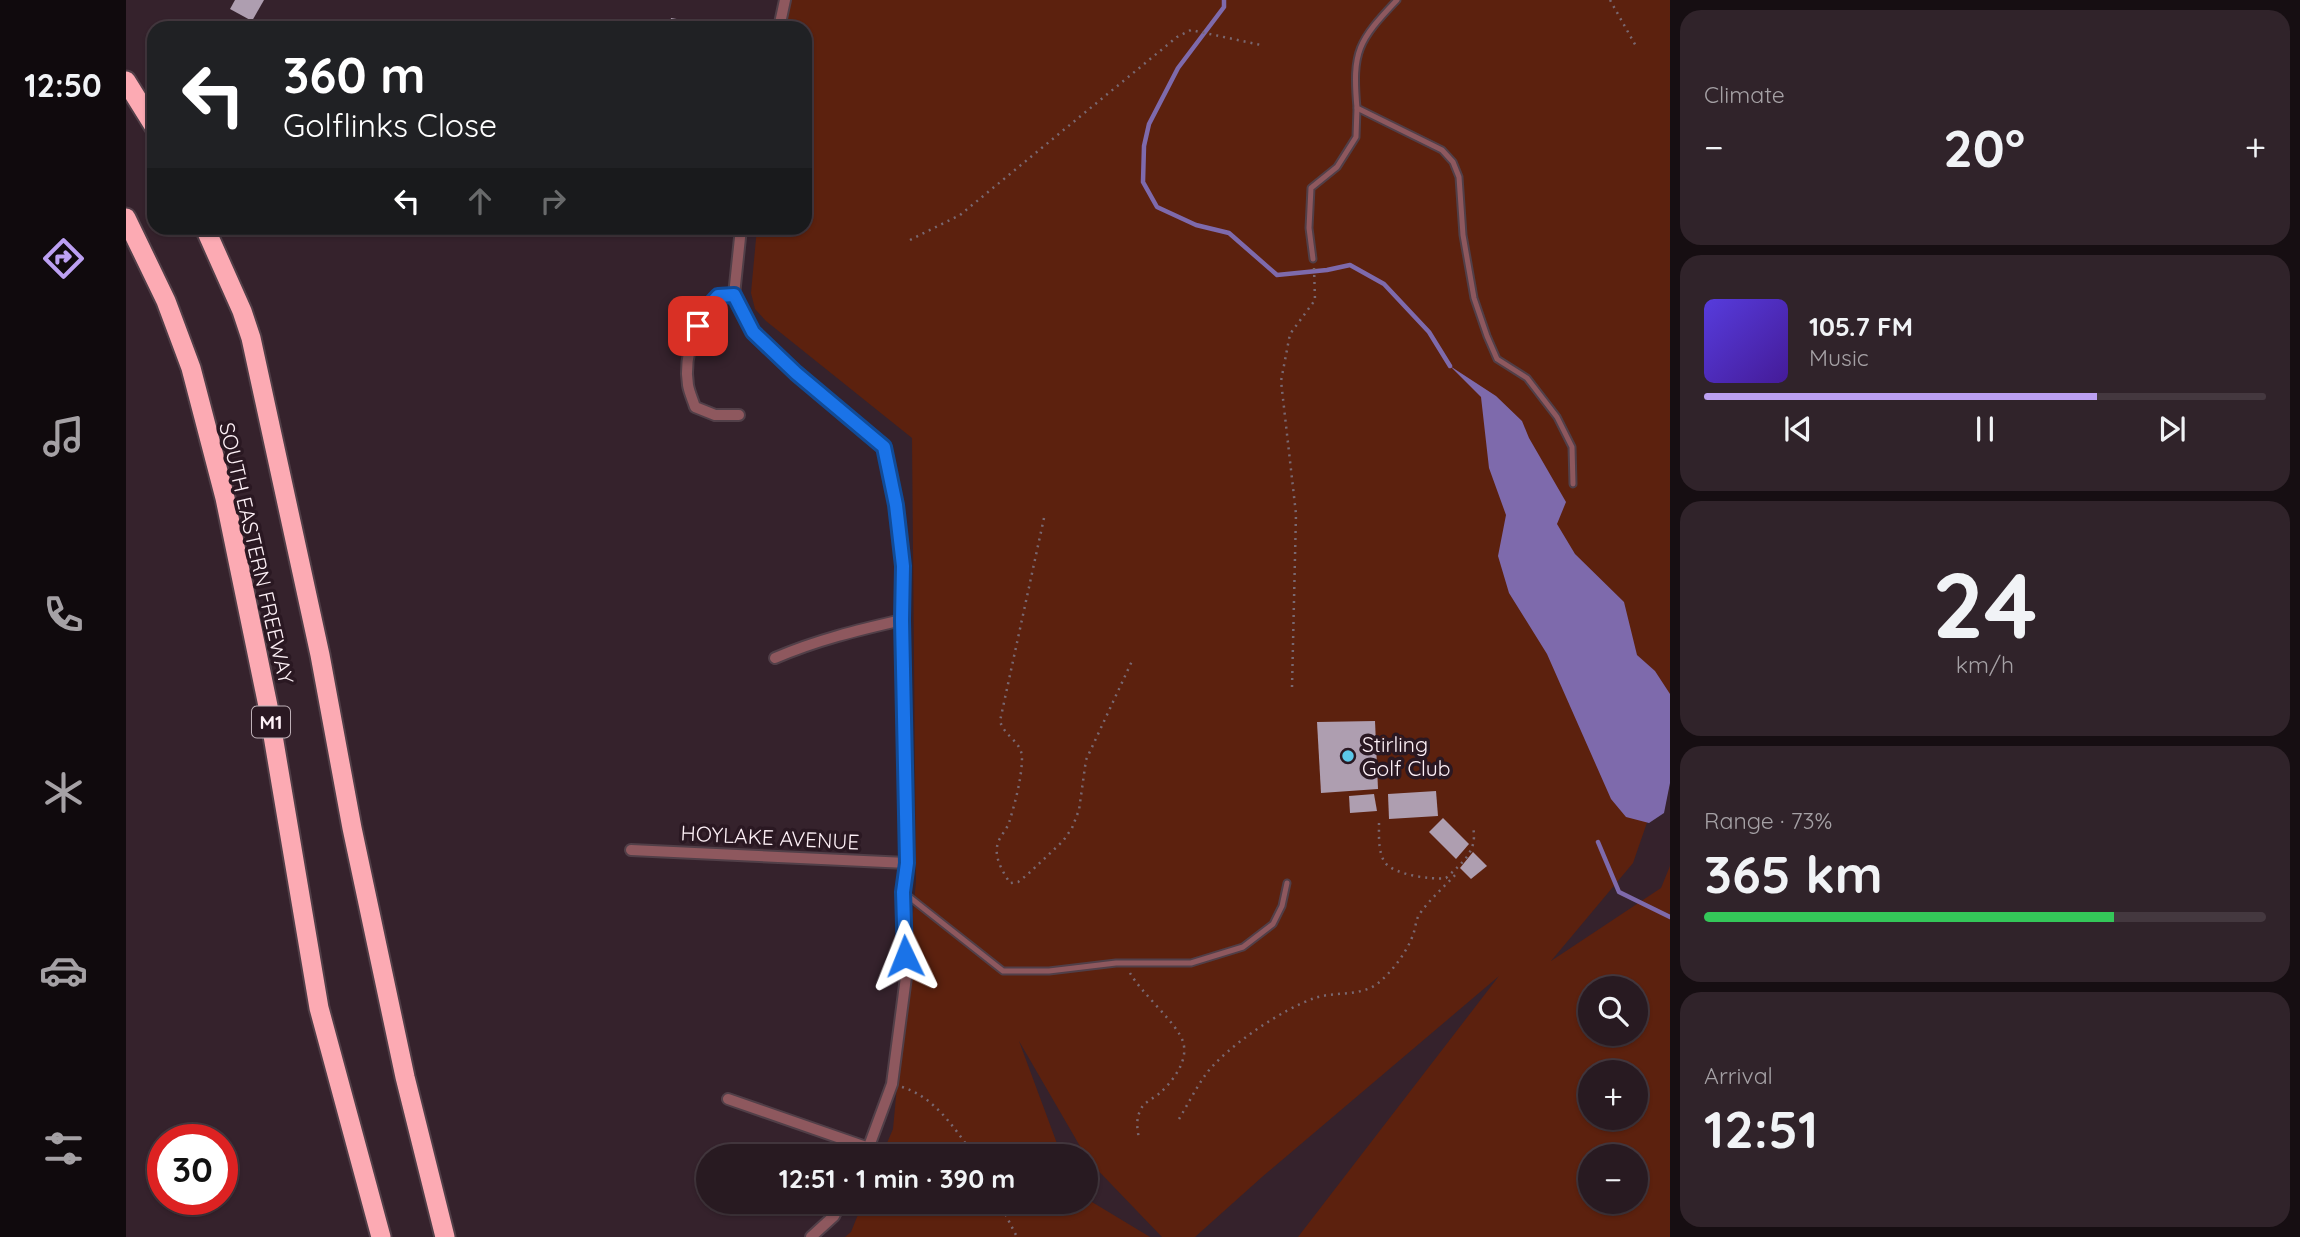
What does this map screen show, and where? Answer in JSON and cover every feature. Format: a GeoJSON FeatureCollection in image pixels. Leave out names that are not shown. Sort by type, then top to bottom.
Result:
{"type":"FeatureCollection","features":[{"type":"Feature","properties":{"kind":"highway"},"geometry":{"type":"LineString","coordinates":[[126,80],[147,114]]}},
{"type":"Feature","properties":{"kind":"highway","name":"SOUTH EASTERN FREEWAY"},"geometry":{"type":"LineString","coordinates":[[126,218],[166,301],[191,368],[225,498],[268,705],[319,1008],[381,1237]]}},
{"type":"Feature","properties":{"kind":"highway","name":"SOUTH EASTERN FREEWAY"},"geometry":{"type":"LineString","coordinates":[[208,235],[251,338],[320,655],[352,828],[405,1077],[445,1237]]}},
{"type":"Feature","properties":{"kind":"street"},"geometry":{"type":"LineString","coordinates":[[780,21],[785,0]]}},
{"type":"Feature","properties":{"kind":"street"},"geometry":{"type":"LineString","coordinates":[[740,235],[734,295],[753,332],[796,373],[884,447],[896,505],[903,566],[907,863],[903,892],[906,977],[892,1084],[870,1144]]}},
{"type":"Feature","properties":{"kind":"street"},"geometry":{"type":"LineString","coordinates":[[734,295],[718,296],[707,308],[690,345],[688,384],[695,407],[715,415],[738,415]]}},
{"type":"Feature","properties":{"kind":"street"},"geometry":{"type":"LineString","coordinates":[[775,658],[808,644],[902,620]]}},
{"type":"Feature","properties":{"kind":"street","name":"HOYLAKE AVENUE"},"geometry":{"type":"LineString","coordinates":[[631,850],[907,863]]}},
{"type":"Feature","properties":{"kind":"street"},"geometry":{"type":"LineString","coordinates":[[728,1099],[846,1144]]}},
{"type":"Feature","properties":{"kind":"street"},"geometry":{"type":"LineString","coordinates":[[811,1237],[835,1214]]}},
{"type":"Feature","properties":{"kind":"lane"},"geometry":{"type":"LineString","coordinates":[[1313,259],[1309,229],[1311,188],[1337,166],[1356,137],[1355,82],[1359,48],[1370,28],[1397,0]]}},
{"type":"Feature","properties":{"kind":"lane"},"geometry":{"type":"LineString","coordinates":[[1357,108],[1441,150],[1453,162],[1459,177],[1464,235],[1474,298],[1487,336],[1497,359],[1527,378],[1557,417],[1572,447],[1573,484]]}},
{"type":"Feature","properties":{"kind":"lane"},"geometry":{"type":"LineString","coordinates":[[903,892],[1003,971],[1049,971],[1116,963],[1191,963],[1243,947],[1273,924],[1282,905],[1287,883]]}},
{"type":"Feature","properties":{"kind":"path"},"geometry":{"type":"LineString","coordinates":[[1610,0],[1637,48]]}},
{"type":"Feature","properties":{"kind":"path"},"geometry":{"type":"LineString","coordinates":[[910,240],[960,215],[1177,37],[1191,30],[1261,45]]}},
{"type":"Feature","properties":{"kind":"path"},"geometry":{"type":"LineString","coordinates":[[1292,687],[1296,514],[1281,381],[1290,334],[1315,300],[1316,278]]}},
{"type":"Feature","properties":{"kind":"path"},"geometry":{"type":"LineString","coordinates":[[1044,518],[1000,721],[1003,731],[1020,748],[1022,758],[1008,826],[997,845],[1004,874],[1010,883],[1018,882],[1027,875],[1063,841],[1072,828],[1079,810],[1086,760],[1132,661]]}},
{"type":"Feature","properties":{"kind":"path"},"geometry":{"type":"LineString","coordinates":[[1379,823],[1382,859],[1388,866],[1435,879],[1446,878],[1474,847],[1473,827]]}},
{"type":"Feature","properties":{"kind":"path"},"geometry":{"type":"LineString","coordinates":[[1179,1119],[1208,1072],[1225,1054],[1283,1012],[1322,996],[1360,992],[1376,985],[1402,956],[1414,934],[1421,912],[1457,873]]}},
{"type":"Feature","properties":{"kind":"path"},"geometry":{"type":"LineString","coordinates":[[1128,970],[1146,996],[1175,1028],[1183,1042],[1184,1058],[1174,1076],[1159,1094],[1140,1108],[1139,1138]]}},
{"type":"Feature","properties":{"kind":"path"},"geometry":{"type":"LineString","coordinates":[[892,1084],[910,1089],[930,1104],[951,1124],[966,1144]]}},
{"type":"Feature","properties":{"kind":"path"},"geometry":{"type":"LineString","coordinates":[[1005,1214],[1017,1237]]}},
{"type":"Feature","properties":{"kind":"shaded area","name":"Stirling Golf Club"},"geometry":{"type":"Polygon","coordinates":[[[780,0],[1670,0],[1670,756],[1633,863],[1551,961],[1661,888],[1670,866],[1670,1237],[1298,1237],[1499,976],[1195,1237],[1162,1237],[1098,1170],[1098,1144],[1079,1144],[1019,1041],[1057,1144],[887,1144],[893,1129],[916,881],[912,438],[766,321],[755,309],[751,293],[756,235],[812,235],[812,21],[778,21],[780,0]]]}},
{"type":"Feature","properties":{"kind":"shaded area"},"geometry":{"type":"Polygon","coordinates":[[[1450,366],[1496,396],[1522,421],[1566,502],[1557,524],[1575,554],[1624,602],[1637,655],[1655,671],[1670,694],[1670,783],[1664,813],[1649,823],[1626,817],[1611,799],[1547,654],[1509,593],[1498,556],[1506,515],[1489,468],[1481,397],[1450,366]]]}},
{"type":"Feature","properties":{"kind":"shaded area"},"geometry":{"type":"Polygon","coordinates":[[[1098,1206],[1150,1237],[845,1237],[851,1232],[858,1214],[1098,1214],[1098,1206]]]}},
{"type":"Feature","properties":{"kind":"building"},"geometry":{"type":"Polygon","coordinates":[[[235,0],[264,0],[252,21],[230,9],[235,0]]]}},
{"type":"Feature","properties":{"kind":"building","name":"Stirling Golf Club"},"geometry":{"type":"Polygon","coordinates":[[[1375,721],[1378,789],[1321,793],[1317,722],[1375,721]]]}},
{"type":"Feature","properties":{"kind":"building"},"geometry":{"type":"Polygon","coordinates":[[[1436,791],[1438,816],[1389,819],[1388,794],[1436,791]]]}},
{"type":"Feature","properties":{"kind":"building"},"geometry":{"type":"Polygon","coordinates":[[[1374,794],[1377,811],[1350,813],[1349,796],[1374,794]]]}},
{"type":"Feature","properties":{"kind":"building"},"geometry":{"type":"Polygon","coordinates":[[[1443,818],[1469,844],[1456,859],[1429,832],[1443,818]]]}},
{"type":"Feature","properties":{"kind":"building"},"geometry":{"type":"Polygon","coordinates":[[[1473,852],[1487,866],[1471,879],[1460,868],[1473,852]]]}},
{"type":"Feature","properties":{"kind":"waterway"},"geometry":{"type":"LineString","coordinates":[[1224,0],[1224,7],[1178,68],[1149,124],[1144,146],[1143,182],[1157,207],[1196,225],[1229,233],[1277,275],[1350,265],[1384,284],[1429,332],[1450,366]]}},
{"type":"Feature","properties":{"kind":"waterway"},"geometry":{"type":"LineString","coordinates":[[1598,842],[1619,892],[1670,917]]}},
{"type":"Feature","properties":{"kind":"place","name":"Stirling Golf Club"},"geometry":{"type":"Point","coordinates":[1348,756]}},
{"type":"Feature","properties":{"kind":"route"},"geometry":{"type":"LineString","coordinates":[[698,326],[707,308],[718,296],[734,295],[753,332],[796,373],[884,447],[896,505],[903,566],[907,863],[903,892],[905,956]]}}]}
